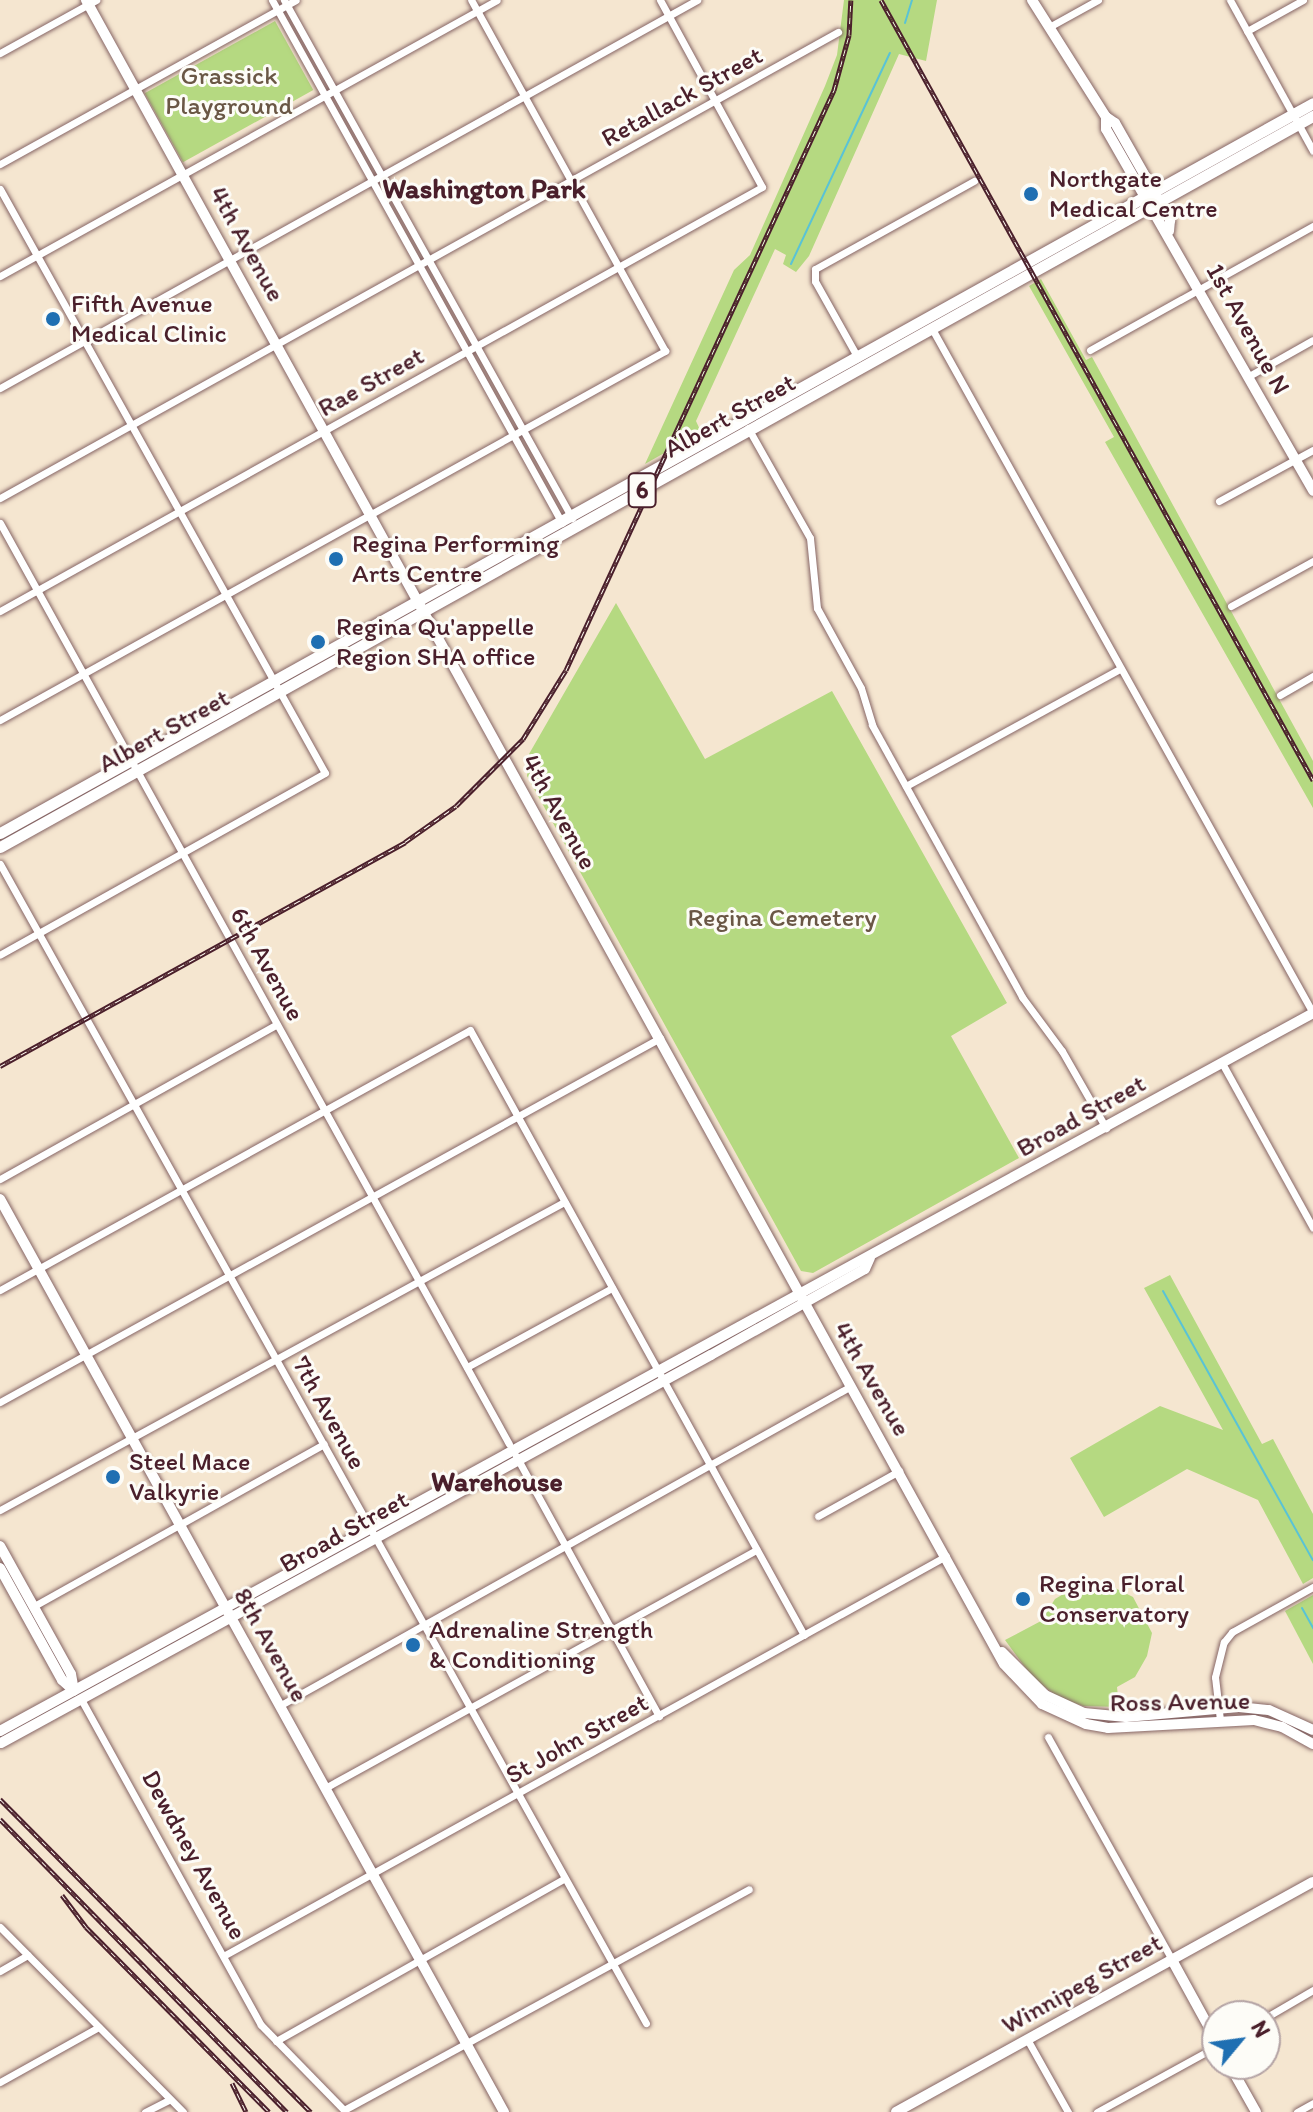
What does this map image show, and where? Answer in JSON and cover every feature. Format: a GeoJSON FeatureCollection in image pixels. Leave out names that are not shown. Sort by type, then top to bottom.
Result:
{"type":"FeatureCollection","features":[{"type":"Feature","properties":{"kind":"main road","name":"1st Avenue N"},"geometry":{"type":"LineString","coordinates":[[1032,0],[1106,117],[1115,123],[1169,231],[1313,491]]}},
{"type":"Feature","properties":{"kind":"main road","name":"4th Avenue"},"geometry":{"type":"LineString","coordinates":[[90,1],[135,89],[422,605],[797,1291],[996,1644]]}},
{"type":"Feature","properties":{"kind":"main road","name":"Albert Street"},"geometry":{"type":"LineString","coordinates":[[0,847],[134,766],[276,686],[1295,119],[1313,103]]}},
{"type":"Feature","properties":{"kind":"main road","name":"Albert Street"},"geometry":{"type":"LineString","coordinates":[[1295,119],[1313,116]]}},
{"type":"Feature","properties":{"kind":"main road","name":"Albert Street"},"geometry":{"type":"LineString","coordinates":[[0,833],[134,766]]}},
{"type":"Feature","properties":{"kind":"main road","name":"Broad Street"},"geometry":{"type":"LineString","coordinates":[[1,1737],[74,1691],[511,1447],[657,1370],[858,1257],[870,1258],[1313,1013]]}},
{"type":"Feature","properties":{"kind":"main road","name":"8th Avenue"},"geometry":{"type":"LineString","coordinates":[[0,1199],[504,2112]]}},
{"type":"Feature","properties":{"kind":"main road","name":"Broad Street"},"geometry":{"type":"LineString","coordinates":[[1,1737],[82,1701],[232,1620],[865,1269],[870,1258]]}},
{"type":"Feature","properties":{"kind":"main road","name":"Dewdney Avenue"},"geometry":{"type":"LineString","coordinates":[[0,1546],[71,1674],[74,1691]]}},
{"type":"Feature","properties":{"kind":"main road","name":"Dewdney Avenue"},"geometry":{"type":"LineString","coordinates":[[0,1568],[62,1680],[82,1701]]}},
{"type":"Feature","properties":{"kind":"main road","name":"Ross Avenue"},"geometry":{"type":"LineString","coordinates":[[996,1644],[1027,1681],[1084,1713],[1123,1717],[1219,1707],[1269,1710],[1313,1730]]}},
{"type":"Feature","properties":{"kind":"main road","name":"Ross Avenue"},"geometry":{"type":"LineString","coordinates":[[996,1644],[1004,1664],[1028,1692],[1061,1715],[1086,1724],[1108,1728],[1220,1720],[1282,1727],[1313,1744]]}},
{"type":"Feature","properties":{"kind":"main road","name":"Winnipeg Street"},"geometry":{"type":"LineString","coordinates":[[896,2112],[1313,1879]]}},
{"type":"Feature","properties":{"kind":"main road"},"geometry":{"type":"LineString","coordinates":[[1172,1960],[1201,2014]]}},
{"type":"Feature","properties":{"kind":"main road"},"geometry":{"type":"LineString","coordinates":[[1238,2080],[1256,2112]]}},
{"type":"Feature","properties":{"kind":"street"},"geometry":{"type":"LineString","coordinates":[[272,0],[514,437],[569,524]]}},
{"type":"Feature","properties":{"kind":"street"},"geometry":{"type":"LineString","coordinates":[[0,164],[278,10],[285,2],[296,0]]}},
{"type":"Feature","properties":{"kind":"street"},"geometry":{"type":"LineString","coordinates":[[0,720],[665,351],[471,0]]}},
{"type":"Feature","properties":{"kind":"street"},"geometry":{"type":"LineString","coordinates":[[0,276],[497,0]]}},
{"type":"Feature","properties":{"kind":"street"},"geometry":{"type":"LineString","coordinates":[[660,0],[715,103]]}},
{"type":"Feature","properties":{"kind":"street"},"geometry":{"type":"LineString","coordinates":[[0,388],[697,0]]}},
{"type":"Feature","properties":{"kind":"street"},"geometry":{"type":"LineString","coordinates":[[1049,27],[1098,0]]}},
{"type":"Feature","properties":{"kind":"street"},"geometry":{"type":"LineString","coordinates":[[1230,0],[1313,151]]}},
{"type":"Feature","properties":{"kind":"street"},"geometry":{"type":"LineString","coordinates":[[1247,31],[1303,0]]}},
{"type":"Feature","properties":{"kind":"street"},"geometry":{"type":"LineString","coordinates":[[0,53],[90,1]]}},
{"type":"Feature","properties":{"kind":"street"},"geometry":{"type":"LineString","coordinates":[[285,2],[523,431],[569,524]]}},
{"type":"Feature","properties":{"kind":"street","name":"Retallack Street"},"geometry":{"type":"LineString","coordinates":[[0,498],[838,32]]}},
{"type":"Feature","properties":{"kind":"street","name":"Rae Street"},"geometry":{"type":"LineString","coordinates":[[0,611],[762,187],[715,103]]}},
{"type":"Feature","properties":{"kind":"street"},"geometry":{"type":"LineString","coordinates":[[860,362],[815,281],[815,269],[974,181]]}},
{"type":"Feature","properties":{"kind":"street"},"geometry":{"type":"LineString","coordinates":[[0,189],[325,773],[0,955]]}},
{"type":"Feature","properties":{"kind":"street"},"geometry":{"type":"LineString","coordinates":[[1090,350],[1313,226]]}},
{"type":"Feature","properties":{"kind":"street"},"geometry":{"type":"LineString","coordinates":[[929,324],[1313,1013]]}},
{"type":"Feature","properties":{"kind":"street"},"geometry":{"type":"LineString","coordinates":[[1249,376],[1313,340]]}},
{"type":"Feature","properties":{"kind":"street"},"geometry":{"type":"LineString","coordinates":[[746,425],[810,538],[817,608],[906,786],[1022,997],[1062,1051],[1106,1128]]}},
{"type":"Feature","properties":{"kind":"street"},"geometry":{"type":"LineString","coordinates":[[1219,501],[1313,450]]}},
{"type":"Feature","properties":{"kind":"street","name":"6th Avenue"},"geometry":{"type":"LineString","coordinates":[[0,523],[659,1716]]}},
{"type":"Feature","properties":{"kind":"street"},"geometry":{"type":"LineString","coordinates":[[1231,606],[1313,561]]}},
{"type":"Feature","properties":{"kind":"street"},"geometry":{"type":"LineString","coordinates":[[906,786],[1120,669]]}},
{"type":"Feature","properties":{"kind":"street"},"geometry":{"type":"LineString","coordinates":[[1280,695],[1313,676]]}},
{"type":"Feature","properties":{"kind":"street","name":"7th Avenue"},"geometry":{"type":"LineString","coordinates":[[0,864],[646,2023]]}},
{"type":"Feature","properties":{"kind":"street"},"geometry":{"type":"LineString","coordinates":[[0,1179],[277,1024]]}},
{"type":"Feature","properties":{"kind":"street"},"geometry":{"type":"LineString","coordinates":[[0,1290],[470,1030],[804,1635]]}},
{"type":"Feature","properties":{"kind":"street"},"geometry":{"type":"LineString","coordinates":[[0,1402],[660,1038]]}},
{"type":"Feature","properties":{"kind":"street"},"geometry":{"type":"LineString","coordinates":[[1222,1063],[1313,1228]]}},
{"type":"Feature","properties":{"kind":"street"},"geometry":{"type":"LineString","coordinates":[[0,1510],[564,1202]]}},
{"type":"Feature","properties":{"kind":"street"},"geometry":{"type":"LineString","coordinates":[[467,1367],[612,1288]]}},
{"type":"Feature","properties":{"kind":"street"},"geometry":{"type":"LineString","coordinates":[[279,1706],[851,1386]]}},
{"type":"Feature","properties":{"kind":"street"},"geometry":{"type":"LineString","coordinates":[[34,1606],[324,1444]]}},
{"type":"Feature","properties":{"kind":"street"},"geometry":{"type":"LineString","coordinates":[[818,1516],[899,1471]]}},
{"type":"Feature","properties":{"kind":"street"},"geometry":{"type":"LineString","coordinates":[[325,1788],[757,1550]]}},
{"type":"Feature","properties":{"kind":"street","name":"St John Street"},"geometry":{"type":"LineString","coordinates":[[225,1955],[373,1876],[946,1556]]}},
{"type":"Feature","properties":{"kind":"street"},"geometry":{"type":"LineString","coordinates":[[1220,1720],[1217,1663],[1232,1632],[1313,1587]]}},
{"type":"Feature","properties":{"kind":"street","name":"Dewdney Avenue"},"geometry":{"type":"LineString","coordinates":[[82,1701],[261,2025],[344,2110],[467,2045]]}},
{"type":"Feature","properties":{"kind":"street"},"geometry":{"type":"LineString","coordinates":[[1048,1737],[1172,1960]]}},
{"type":"Feature","properties":{"kind":"street"},"geometry":{"type":"LineString","coordinates":[[276,2041],[564,1879]]}},
{"type":"Feature","properties":{"kind":"street"},"geometry":{"type":"LineString","coordinates":[[467,2045],[749,1889]]}},
{"type":"Feature","properties":{"kind":"street"},"geometry":{"type":"LineString","coordinates":[[0,1927],[183,2112]]}},
{"type":"Feature","properties":{"kind":"street"},"geometry":{"type":"LineString","coordinates":[[0,1971],[28,1955]]}},
{"type":"Feature","properties":{"kind":"street"},"geometry":{"type":"LineString","coordinates":[[1281,2009],[1313,1990]]}},
{"type":"Feature","properties":{"kind":"street"},"geometry":{"type":"LineString","coordinates":[[0,2082],[99,2027]]}},
{"type":"Feature","properties":{"kind":"street"},"geometry":{"type":"LineString","coordinates":[[1027,2039],[1068,2112]]}},
{"type":"Feature","properties":{"kind":"street"},"geometry":{"type":"LineString","coordinates":[[1097,2112],[1201,2053]]}},
{"type":"Feature","properties":{"kind":"street"},"geometry":{"type":"LineString","coordinates":[[145,2112],[170,2099]]}},
{"type":"Feature","properties":{"kind":"street"},"geometry":{"type":"LineString","coordinates":[[1297,2112],[1313,2103]]}},
{"type":"Feature","properties":{"kind":"green space"},"geometry":{"type":"Polygon","coordinates":[[[844,0],[937,0],[926,61],[899,54],[809,256],[796,272],[783,264],[786,255],[775,249],[696,421],[701,432],[645,464],[734,270],[750,255],[825,86],[837,55],[844,0]]]}},
{"type":"Feature","properties":{"kind":"green space","name":"Grassick Playground"},"geometry":{"type":"Polygon","coordinates":[[[275,21],[313,90],[183,162],[145,93],[275,21]]]}},
{"type":"Feature","properties":{"kind":"green space"},"geometry":{"type":"Polygon","coordinates":[[[1041,279],[1086,360],[1092,357],[1313,761],[1313,808],[1105,442],[1114,437],[1029,286],[1041,279]]]}},
{"type":"Feature","properties":{"kind":"green space","name":"Regina Cemetery"},"geometry":{"type":"Polygon","coordinates":[[[616,603],[705,759],[832,691],[1007,1003],[951,1036],[1019,1158],[813,1273],[801,1271],[527,776],[529,754],[616,603]]]}},
{"type":"Feature","properties":{"kind":"green space"},"geometry":{"type":"Polygon","coordinates":[[[1170,1275],[1262,1444],[1273,1439],[1313,1514],[1313,1578],[1303,1584],[1258,1500],[1187,1469],[1104,1517],[1070,1458],[1160,1406],[1223,1430],[1144,1288],[1170,1275]]]}},
{"type":"Feature","properties":{"kind":"green space"},"geometry":{"type":"Polygon","coordinates":[[[1082,1583],[1109,1585],[1133,1597],[1152,1633],[1147,1656],[1135,1677],[1117,1687],[1119,1707],[1083,1706],[1058,1697],[1033,1678],[1005,1640],[1041,1621],[1055,1599],[1082,1583]]]}},
{"type":"Feature","properties":{"kind":"green space"},"geometry":{"type":"Polygon","coordinates":[[[1313,1595],[1313,1664],[1285,1611],[1313,1595]]]}},
{"type":"Feature","properties":{"kind":"waterway"},"geometry":{"type":"LineString","coordinates":[[905,23],[912,0]]}},
{"type":"Feature","properties":{"kind":"waterway"},"geometry":{"type":"LineString","coordinates":[[791,264],[890,53]]}},
{"type":"Feature","properties":{"kind":"waterway"},"geometry":{"type":"LineString","coordinates":[[1163,1291],[1313,1560]]}},
{"type":"Feature","properties":{"kind":"waterway"},"geometry":{"type":"LineString","coordinates":[[1302,1608],[1313,1628]]}},
{"type":"Feature","properties":{"kind":"railway"},"geometry":{"type":"LineString","coordinates":[[0,1066],[405,842],[456,806],[523,739],[566,670],[834,90],[849,35],[851,0]]}},
{"type":"Feature","properties":{"kind":"railway"},"geometry":{"type":"LineString","coordinates":[[881,0],[1313,780]]}},
{"type":"Feature","properties":{"kind":"railway"},"geometry":{"type":"LineString","coordinates":[[0,1799],[311,2112]]}},
{"type":"Feature","properties":{"kind":"railway"},"geometry":{"type":"LineString","coordinates":[[0,1819],[287,2112]]}},
{"type":"Feature","properties":{"kind":"railway"},"geometry":{"type":"LineString","coordinates":[[62,1895],[86,1927],[269,2112]]}},
{"type":"Feature","properties":{"kind":"railway"},"geometry":{"type":"LineString","coordinates":[[232,2083],[246,2112]]}},
{"type":"Feature","properties":{"kind":"place","name":"Northgate Medical Centre"},"geometry":{"type":"Point","coordinates":[1031,194]}},
{"type":"Feature","properties":{"kind":"place","name":"Fifth Avenue Medical Clinic"},"geometry":{"type":"Point","coordinates":[53,319]}},
{"type":"Feature","properties":{"kind":"place","name":"Regina Performing Arts Centre"},"geometry":{"type":"Point","coordinates":[336,559]}},
{"type":"Feature","properties":{"kind":"place","name":"Regina Qu'appelle Region SHA office"},"geometry":{"type":"Point","coordinates":[318,642]}},
{"type":"Feature","properties":{"kind":"place","name":"Steel Mace Valkyrie"},"geometry":{"type":"Point","coordinates":[113,1477]}},
{"type":"Feature","properties":{"kind":"place","name":"Regina Floral Conservatory"},"geometry":{"type":"Point","coordinates":[1023,1599]}},
{"type":"Feature","properties":{"kind":"place","name":"Adrenaline Strength & Conditioning"},"geometry":{"type":"Point","coordinates":[413,1645]}},
{"type":"Feature","properties":{"kind":"district","name":"Washington Park"},"geometry":{"type":"Point","coordinates":[484,188]}},
{"type":"Feature","properties":{"kind":"district","name":"Warehouse"},"geometry":{"type":"Point","coordinates":[497,1481]}}]}
